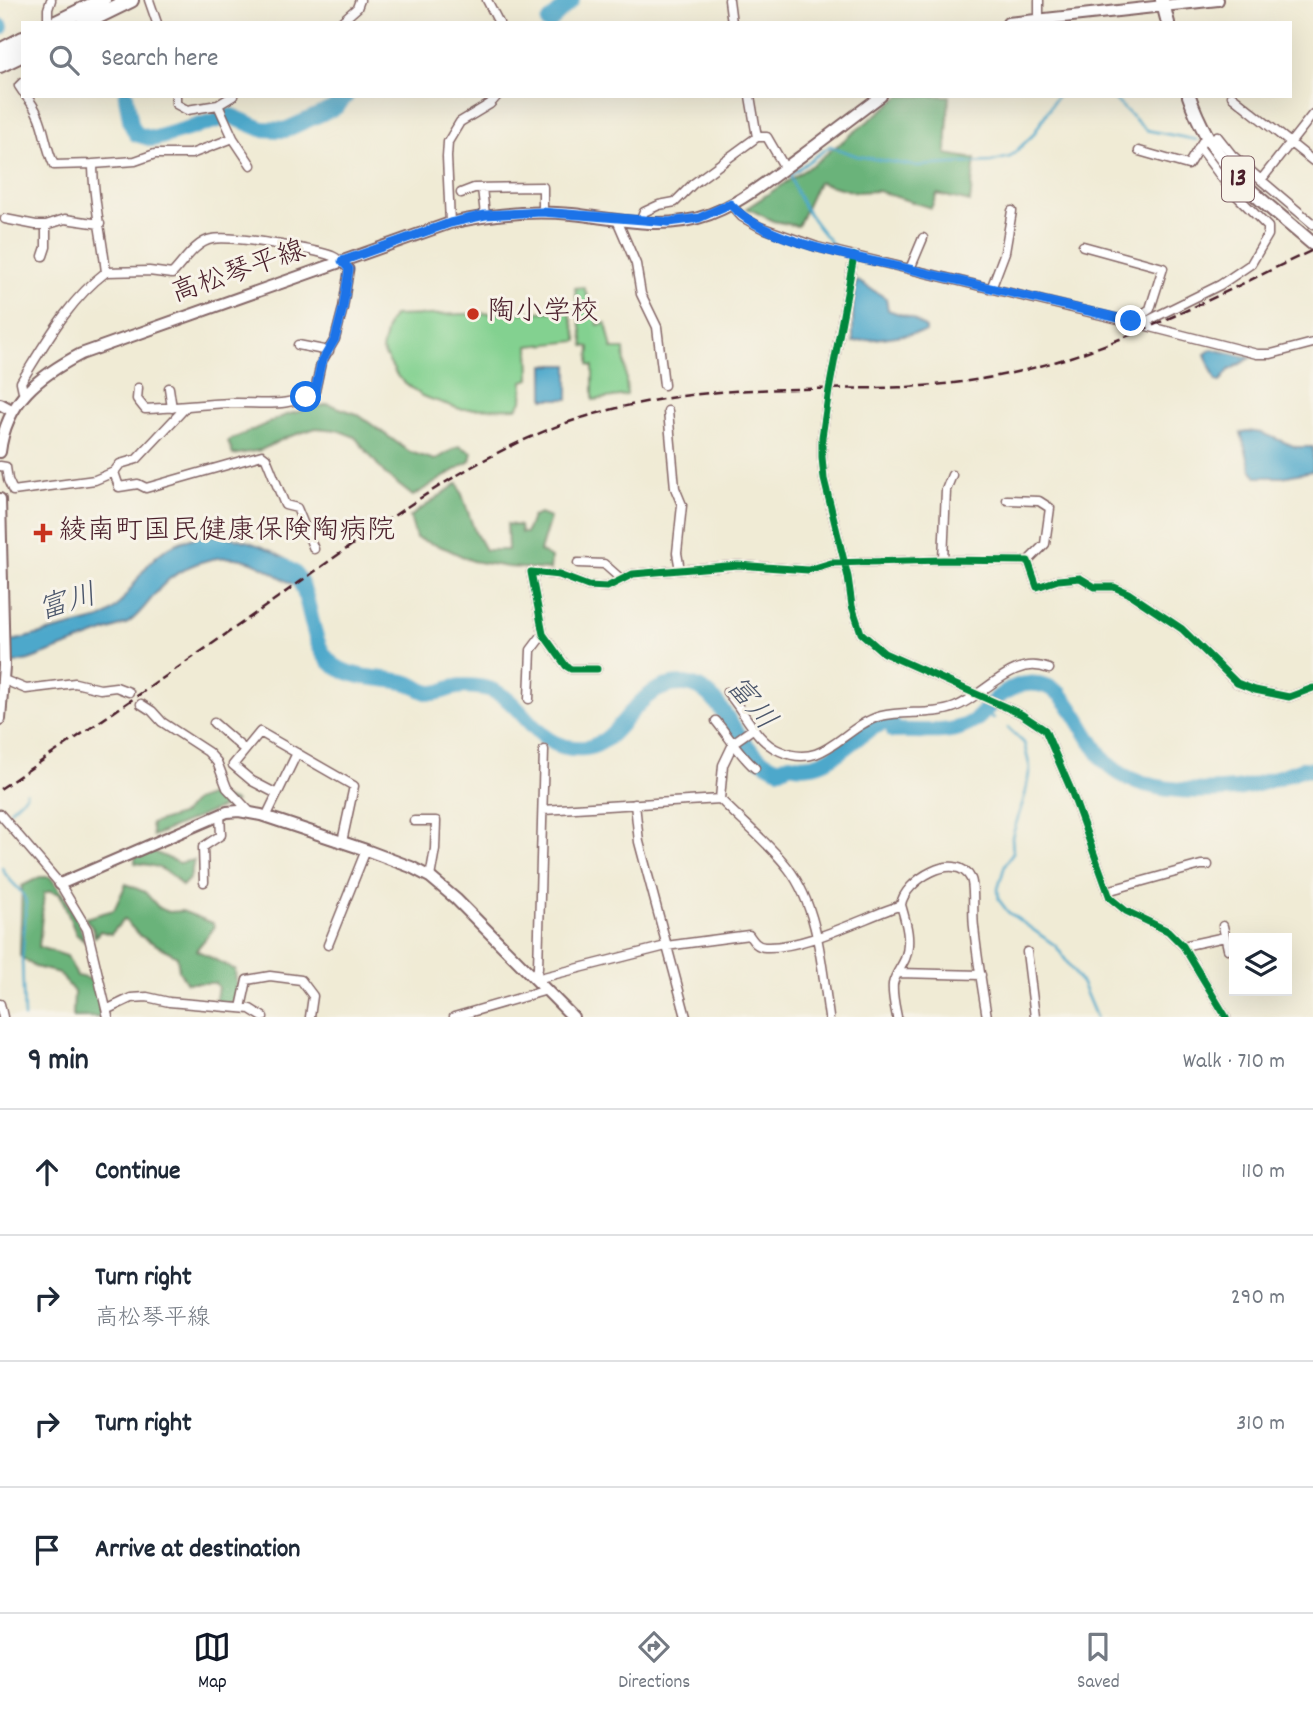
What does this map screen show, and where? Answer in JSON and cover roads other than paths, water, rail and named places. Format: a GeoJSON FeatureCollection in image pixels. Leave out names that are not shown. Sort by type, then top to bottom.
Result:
{"type":"FeatureCollection","features":[{"type":"Feature","properties":{"kind":"highway"},"geometry":{"type":"LineString","coordinates":[[61,21],[99,6],[131,0]]}},
{"type":"Feature","properties":{"kind":"highway"},"geometry":{"type":"LineString","coordinates":[[86,21],[99,6]]}},
{"type":"Feature","properties":{"kind":"highway"},"geometry":{"type":"LineString","coordinates":[[0,51],[21,40]]}},
{"type":"Feature","properties":{"kind":"highway"},"geometry":{"type":"LineString","coordinates":[[0,65],[21,55]]}},
{"type":"Feature","properties":{"kind":"main road"},"geometry":{"type":"LineString","coordinates":[[1024,21],[1162,3],[1218,0]]}},
{"type":"Feature","properties":{"kind":"main road"},"geometry":{"type":"LineString","coordinates":[[1162,3],[1167,21]]}},
{"type":"Feature","properties":{"kind":"main road","name":"高松琴平線"},"geometry":{"type":"LineString","coordinates":[[0,452],[13,411],[23,396],[41,377],[81,354],[450,223],[485,215],[542,212],[640,222],[699,218],[730,204],[785,168],[878,98]]}},
{"type":"Feature","properties":{"kind":"main road","name":"13"},"geometry":{"type":"LineString","coordinates":[[1190,98],[1205,141],[1225,165],[1312,243]]}},
{"type":"Feature","properties":{"kind":"main road"},"geometry":{"type":"LineString","coordinates":[[0,404],[13,411]]}},
{"type":"Feature","properties":{"kind":"main road"},"geometry":{"type":"LineString","coordinates":[[0,499],[4,637],[0,719]]}},
{"type":"Feature","properties":{"kind":"main road"},"geometry":{"type":"LineString","coordinates":[[60,884],[227,812],[250,812],[366,850],[430,877],[456,899],[573,1017]]}},
{"type":"Feature","properties":{"kind":"street"},"geometry":{"type":"LineString","coordinates":[[48,21],[51,0]]}},
{"type":"Feature","properties":{"kind":"street"},"geometry":{"type":"LineString","coordinates":[[149,0],[156,21]]}},
{"type":"Feature","properties":{"kind":"street"},"geometry":{"type":"LineString","coordinates":[[342,21],[357,8],[360,0]]}},
{"type":"Feature","properties":{"kind":"street"},"geometry":{"type":"LineString","coordinates":[[487,0],[498,21]]}},
{"type":"Feature","properties":{"kind":"street"},"geometry":{"type":"LineString","coordinates":[[729,0],[732,21]]}},
{"type":"Feature","properties":{"kind":"street"},"geometry":{"type":"LineString","coordinates":[[1039,19],[1040,0]]}},
{"type":"Feature","properties":{"kind":"street"},"geometry":{"type":"LineString","coordinates":[[27,98],[42,120],[54,165],[135,162],[155,154],[191,154],[233,138]]}},
{"type":"Feature","properties":{"kind":"street"},"geometry":{"type":"LineString","coordinates":[[176,98],[176,104],[187,110],[222,113]]}},
{"type":"Feature","properties":{"kind":"street"},"geometry":{"type":"LineString","coordinates":[[222,113],[232,98]]}},
{"type":"Feature","properties":{"kind":"street"},"geometry":{"type":"LineString","coordinates":[[450,223],[448,142],[460,122],[495,98]]}},
{"type":"Feature","properties":{"kind":"street"},"geometry":{"type":"LineString","coordinates":[[750,98],[757,137]]}},
{"type":"Feature","properties":{"kind":"street"},"geometry":{"type":"LineString","coordinates":[[1234,98],[1313,161]]}},
{"type":"Feature","properties":{"kind":"street"},"geometry":{"type":"LineString","coordinates":[[222,113],[233,138],[251,165]]}},
{"type":"Feature","properties":{"kind":"street"},"geometry":{"type":"LineString","coordinates":[[1261,180],[1313,114]]}},
{"type":"Feature","properties":{"kind":"street"},"geometry":{"type":"LineString","coordinates":[[1139,151],[1188,165],[1205,141],[1217,136],[1232,155],[1284,205],[1313,224]]}},
{"type":"Feature","properties":{"kind":"street"},"geometry":{"type":"LineString","coordinates":[[640,222],[644,212],[675,202],[692,184],[757,137],[767,137],[785,168]]}},
{"type":"Feature","properties":{"kind":"street"},"geometry":{"type":"LineString","coordinates":[[1142,324],[1220,285],[1251,264],[1268,235],[1271,223],[1231,190],[1205,141]]}},
{"type":"Feature","properties":{"kind":"street"},"geometry":{"type":"LineString","coordinates":[[93,164],[93,191],[106,272]]}},
{"type":"Feature","properties":{"kind":"street"},"geometry":{"type":"LineString","coordinates":[[461,193],[482,188],[543,187],[542,212]]}},
{"type":"Feature","properties":{"kind":"street"},"geometry":{"type":"LineString","coordinates":[[482,188],[485,215]]}},
{"type":"Feature","properties":{"kind":"street"},"geometry":{"type":"LineString","coordinates":[[730,204],[742,217],[760,227],[817,247],[1131,321],[1257,354],[1271,354],[1313,343]]}},
{"type":"Feature","properties":{"kind":"street"},"geometry":{"type":"LineString","coordinates":[[991,289],[1005,252],[1012,211]]}},
{"type":"Feature","properties":{"kind":"street"},"geometry":{"type":"LineString","coordinates":[[5,219],[46,225],[65,219],[100,224]]}},
{"type":"Feature","properties":{"kind":"street"},"geometry":{"type":"LineString","coordinates":[[617,220],[636,264],[641,294],[657,327],[664,385]]}},
{"type":"Feature","properties":{"kind":"street"},"geometry":{"type":"LineString","coordinates":[[43,256],[46,247],[46,225]]}},
{"type":"Feature","properties":{"kind":"street"},"geometry":{"type":"LineString","coordinates":[[910,269],[923,237]]}},
{"type":"Feature","properties":{"kind":"street"},"geometry":{"type":"LineString","coordinates":[[23,396],[21,382],[55,326],[72,304],[106,272],[149,271],[172,274],[187,255],[211,239],[277,244],[331,256],[342,261],[349,269],[338,328],[321,363],[315,391],[306,397],[282,404],[232,403],[145,409],[137,399],[138,388]]}},
{"type":"Feature","properties":{"kind":"street"},"geometry":{"type":"LineString","coordinates":[[1083,246],[1163,268],[1150,309],[1131,321]]}},
{"type":"Feature","properties":{"kind":"street"},"geometry":{"type":"LineString","coordinates":[[854,256],[822,437],[824,479],[856,623],[872,645],[884,653],[1031,719],[1049,735],[1072,790],[1110,898],[1126,911],[1168,931],[1183,946],[1226,1017]]}},
{"type":"Feature","properties":{"kind":"street"},"geometry":{"type":"LineString","coordinates":[[298,345],[329,351]]}},
{"type":"Feature","properties":{"kind":"street"},"geometry":{"type":"LineString","coordinates":[[169,388],[172,408]]}},
{"type":"Feature","properties":{"kind":"street"},"geometry":{"type":"LineString","coordinates":[[0,466],[6,467],[13,491],[95,480],[114,472],[120,464],[137,459],[186,407]]}},
{"type":"Feature","properties":{"kind":"street"},"geometry":{"type":"LineString","coordinates":[[668,411],[675,488],[682,505],[677,553],[680,569]]}},
{"type":"Feature","properties":{"kind":"street"},"geometry":{"type":"LineString","coordinates":[[114,472],[119,487],[138,484],[146,488],[262,455],[266,458],[285,505],[297,508],[314,550]]}},
{"type":"Feature","properties":{"kind":"street"},"geometry":{"type":"LineString","coordinates":[[943,560],[946,490],[952,475]]}},
{"type":"Feature","properties":{"kind":"street"},"geometry":{"type":"LineString","coordinates":[[597,669],[571,669],[566,666],[543,634],[531,572],[559,575],[588,586],[607,587],[633,574],[738,565],[808,570],[820,565],[844,563],[1028,561],[1045,544],[1050,508],[1039,501],[1006,500]]}},
{"type":"Feature","properties":{"kind":"street"},"geometry":{"type":"LineString","coordinates":[[1028,561],[1037,587],[1058,580],[1080,578],[1096,587],[1114,587],[1128,593],[1181,629],[1237,683],[1289,697],[1313,688]]}},
{"type":"Feature","properties":{"kind":"street"},"geometry":{"type":"LineString","coordinates":[[578,563],[604,564],[621,579]]}},
{"type":"Feature","properties":{"kind":"street"},"geometry":{"type":"LineString","coordinates":[[529,699],[531,650],[543,634]]}},
{"type":"Feature","properties":{"kind":"street"},"geometry":{"type":"LineString","coordinates":[[727,692],[767,744],[778,751],[808,756],[831,748],[862,724],[878,717],[955,707],[1018,667],[1038,664],[1049,668]]}},
{"type":"Feature","properties":{"kind":"street"},"geometry":{"type":"LineString","coordinates":[[4,680],[26,689],[75,684],[100,689],[116,687],[129,692]]}},
{"type":"Feature","properties":{"kind":"street"},"geometry":{"type":"LineString","coordinates":[[141,704],[162,722],[208,752],[217,762],[227,788],[250,812]]}},
{"type":"Feature","properties":{"kind":"street"},"geometry":{"type":"LineString","coordinates":[[716,721],[755,768]]}},
{"type":"Feature","properties":{"kind":"street"},"geometry":{"type":"LineString","coordinates":[[214,723],[245,750]]}},
{"type":"Feature","properties":{"kind":"street"},"geometry":{"type":"LineString","coordinates":[[720,799],[723,765],[735,742],[753,729]]}},
{"type":"Feature","properties":{"kind":"street"},"geometry":{"type":"LineString","coordinates":[[278,793],[252,781],[233,765],[260,732],[354,786],[342,842]]}},
{"type":"Feature","properties":{"kind":"street"},"geometry":{"type":"LineString","coordinates":[[544,750],[536,979],[666,946],[749,935],[756,944],[764,947],[817,937],[901,905]]}},
{"type":"Feature","properties":{"kind":"street"},"geometry":{"type":"LineString","coordinates":[[267,817],[297,753]]}},
{"type":"Feature","properties":{"kind":"street"},"geometry":{"type":"LineString","coordinates":[[542,810],[720,799],[789,868],[807,905],[817,937],[829,1017]]}},
{"type":"Feature","properties":{"kind":"street"},"geometry":{"type":"LineString","coordinates":[[635,804],[639,842],[686,1017]]}},
{"type":"Feature","properties":{"kind":"street"},"geometry":{"type":"LineString","coordinates":[[0,814],[60,884],[87,929],[108,1013],[131,998],[147,997],[169,1002],[250,1009],[263,1017]]}},
{"type":"Feature","properties":{"kind":"street"},"geometry":{"type":"LineString","coordinates":[[204,882],[203,847],[221,835],[220,815]]}},
{"type":"Feature","properties":{"kind":"street"},"geometry":{"type":"LineString","coordinates":[[414,821],[436,821],[430,877]]}},
{"type":"Feature","properties":{"kind":"street"},"geometry":{"type":"LineString","coordinates":[[328,945],[366,850]]}},
{"type":"Feature","properties":{"kind":"street"},"geometry":{"type":"LineString","coordinates":[[1107,891],[1208,865]]}},
{"type":"Feature","properties":{"kind":"street"},"geometry":{"type":"LineString","coordinates":[[897,1017],[893,988],[906,957],[908,942],[902,899],[923,875],[932,870],[954,867],[966,873],[972,880],[974,926],[987,1017]]}},
{"type":"Feature","properties":{"kind":"street"},"geometry":{"type":"LineString","coordinates":[[1223,926],[1228,948]]}},
{"type":"Feature","properties":{"kind":"street"},"geometry":{"type":"LineString","coordinates":[[1183,946],[1225,937]]}},
{"type":"Feature","properties":{"kind":"street"},"geometry":{"type":"LineString","coordinates":[[1027,952],[1035,1017]]}},
{"type":"Feature","properties":{"kind":"street"},"geometry":{"type":"LineString","coordinates":[[898,973],[981,975]]}},
{"type":"Feature","properties":{"kind":"street"},"geometry":{"type":"LineString","coordinates":[[241,1008],[247,980],[270,976],[291,978],[301,980],[313,996],[310,1017]]}},
{"type":"Feature","properties":{"kind":"street"},"geometry":{"type":"LineString","coordinates":[[454,1017],[547,990]]}},
{"type":"Feature","properties":{"kind":"street"},"geometry":{"type":"LineString","coordinates":[[0,1004],[4,1017]]}},
{"type":"Feature","properties":{"kind":"water"},"geometry":{"type":"Polygon","coordinates":[[[856,280],[886,298],[888,310],[911,318],[926,328],[926,332],[853,342],[856,280]]]}},
{"type":"Feature","properties":{"kind":"water"},"geometry":{"type":"Polygon","coordinates":[[[1212,349],[1251,358],[1229,370],[1220,382],[1216,381],[1205,354],[1212,349]]]}},
{"type":"Feature","properties":{"kind":"water"},"geometry":{"type":"Polygon","coordinates":[[[544,365],[568,365],[568,399],[544,399],[544,365]]]}},
{"type":"Feature","properties":{"kind":"water"},"geometry":{"type":"Polygon","coordinates":[[[1241,433],[1262,433],[1296,447],[1313,447],[1313,471],[1282,477],[1257,477],[1251,469],[1241,433]]]}},
{"type":"Feature","properties":{"kind":"water"},"geometry":{"type":"Polygon","coordinates":[[[210,535],[261,546],[285,558],[305,575],[292,584],[249,561],[231,558],[209,560],[188,567],[170,579],[128,623],[29,660],[0,666],[0,644],[100,619],[119,604],[141,573],[165,549],[185,540],[210,535]]]}},
{"type":"Feature","properties":{"kind":"waterway"},"geometry":{"type":"LineString","coordinates":[[550,21],[572,0]]}},
{"type":"Feature","properties":{"kind":"waterway"},"geometry":{"type":"LineString","coordinates":[[126,98],[131,124],[136,134],[153,139],[231,116],[262,129],[285,130],[336,107],[344,98]]}},
{"type":"Feature","properties":{"kind":"waterway"},"geometry":{"type":"LineString","coordinates":[[834,246],[808,213],[790,175],[830,146],[857,156],[915,166],[990,162],[1010,157],[1033,135],[1056,98]]}},
{"type":"Feature","properties":{"kind":"waterway"},"geometry":{"type":"LineString","coordinates":[[1113,98],[1146,130],[1197,140]]}},
{"type":"Feature","properties":{"kind":"waterway","name":"富川"},"geometry":{"type":"LineString","coordinates":[[283,566],[295,574],[302,586],[322,651],[329,661],[340,669],[356,675],[408,683],[428,693],[464,686],[489,689],[513,705],[542,735],[554,743],[568,747],[585,748],[599,744],[653,692],[667,686],[685,684],[699,688],[711,697],[740,737],[764,761],[780,769],[790,764],[806,766],[831,757],[865,733],[891,721],[894,731],[959,728],[974,721],[1008,690],[1038,684],[1060,694],[1105,761],[1117,772],[1148,785],[1203,791],[1236,789],[1302,769],[1313,770]]}},
{"type":"Feature","properties":{"kind":"waterway"},"geometry":{"type":"LineString","coordinates":[[983,715],[994,718]]}},
{"type":"Feature","properties":{"kind":"waterway"},"geometry":{"type":"LineString","coordinates":[[1008,728],[1024,743],[1030,768],[1012,837],[1013,853],[1005,865],[998,889],[999,900],[1008,912],[1056,946],[1082,984],[1096,1017]]}},
{"type":"Feature","properties":{"kind":"waterway"},"geometry":{"type":"LineString","coordinates":[[10,810],[26,792]]}},
{"type":"Feature","properties":{"kind":"waterway"},"geometry":{"type":"LineString","coordinates":[[2,867],[7,877],[22,893],[26,904],[22,960],[24,1017]]}},
{"type":"Feature","properties":{"kind":"railway"},"geometry":{"type":"LineString","coordinates":[[0,789],[426,495],[460,473],[532,437],[591,415],[685,396],[755,390],[925,386],[1025,370],[1068,358],[1151,326],[1313,250]]}},
{"type":"Feature","properties":{"kind":"place","name":"陶小学校"},"geometry":{"type":"Point","coordinates":[473,314]}},
{"type":"Feature","properties":{"kind":"place","name":"綾南町国民健康保険陶病院"},"geometry":{"type":"Point","coordinates":[43,533]}}]}
